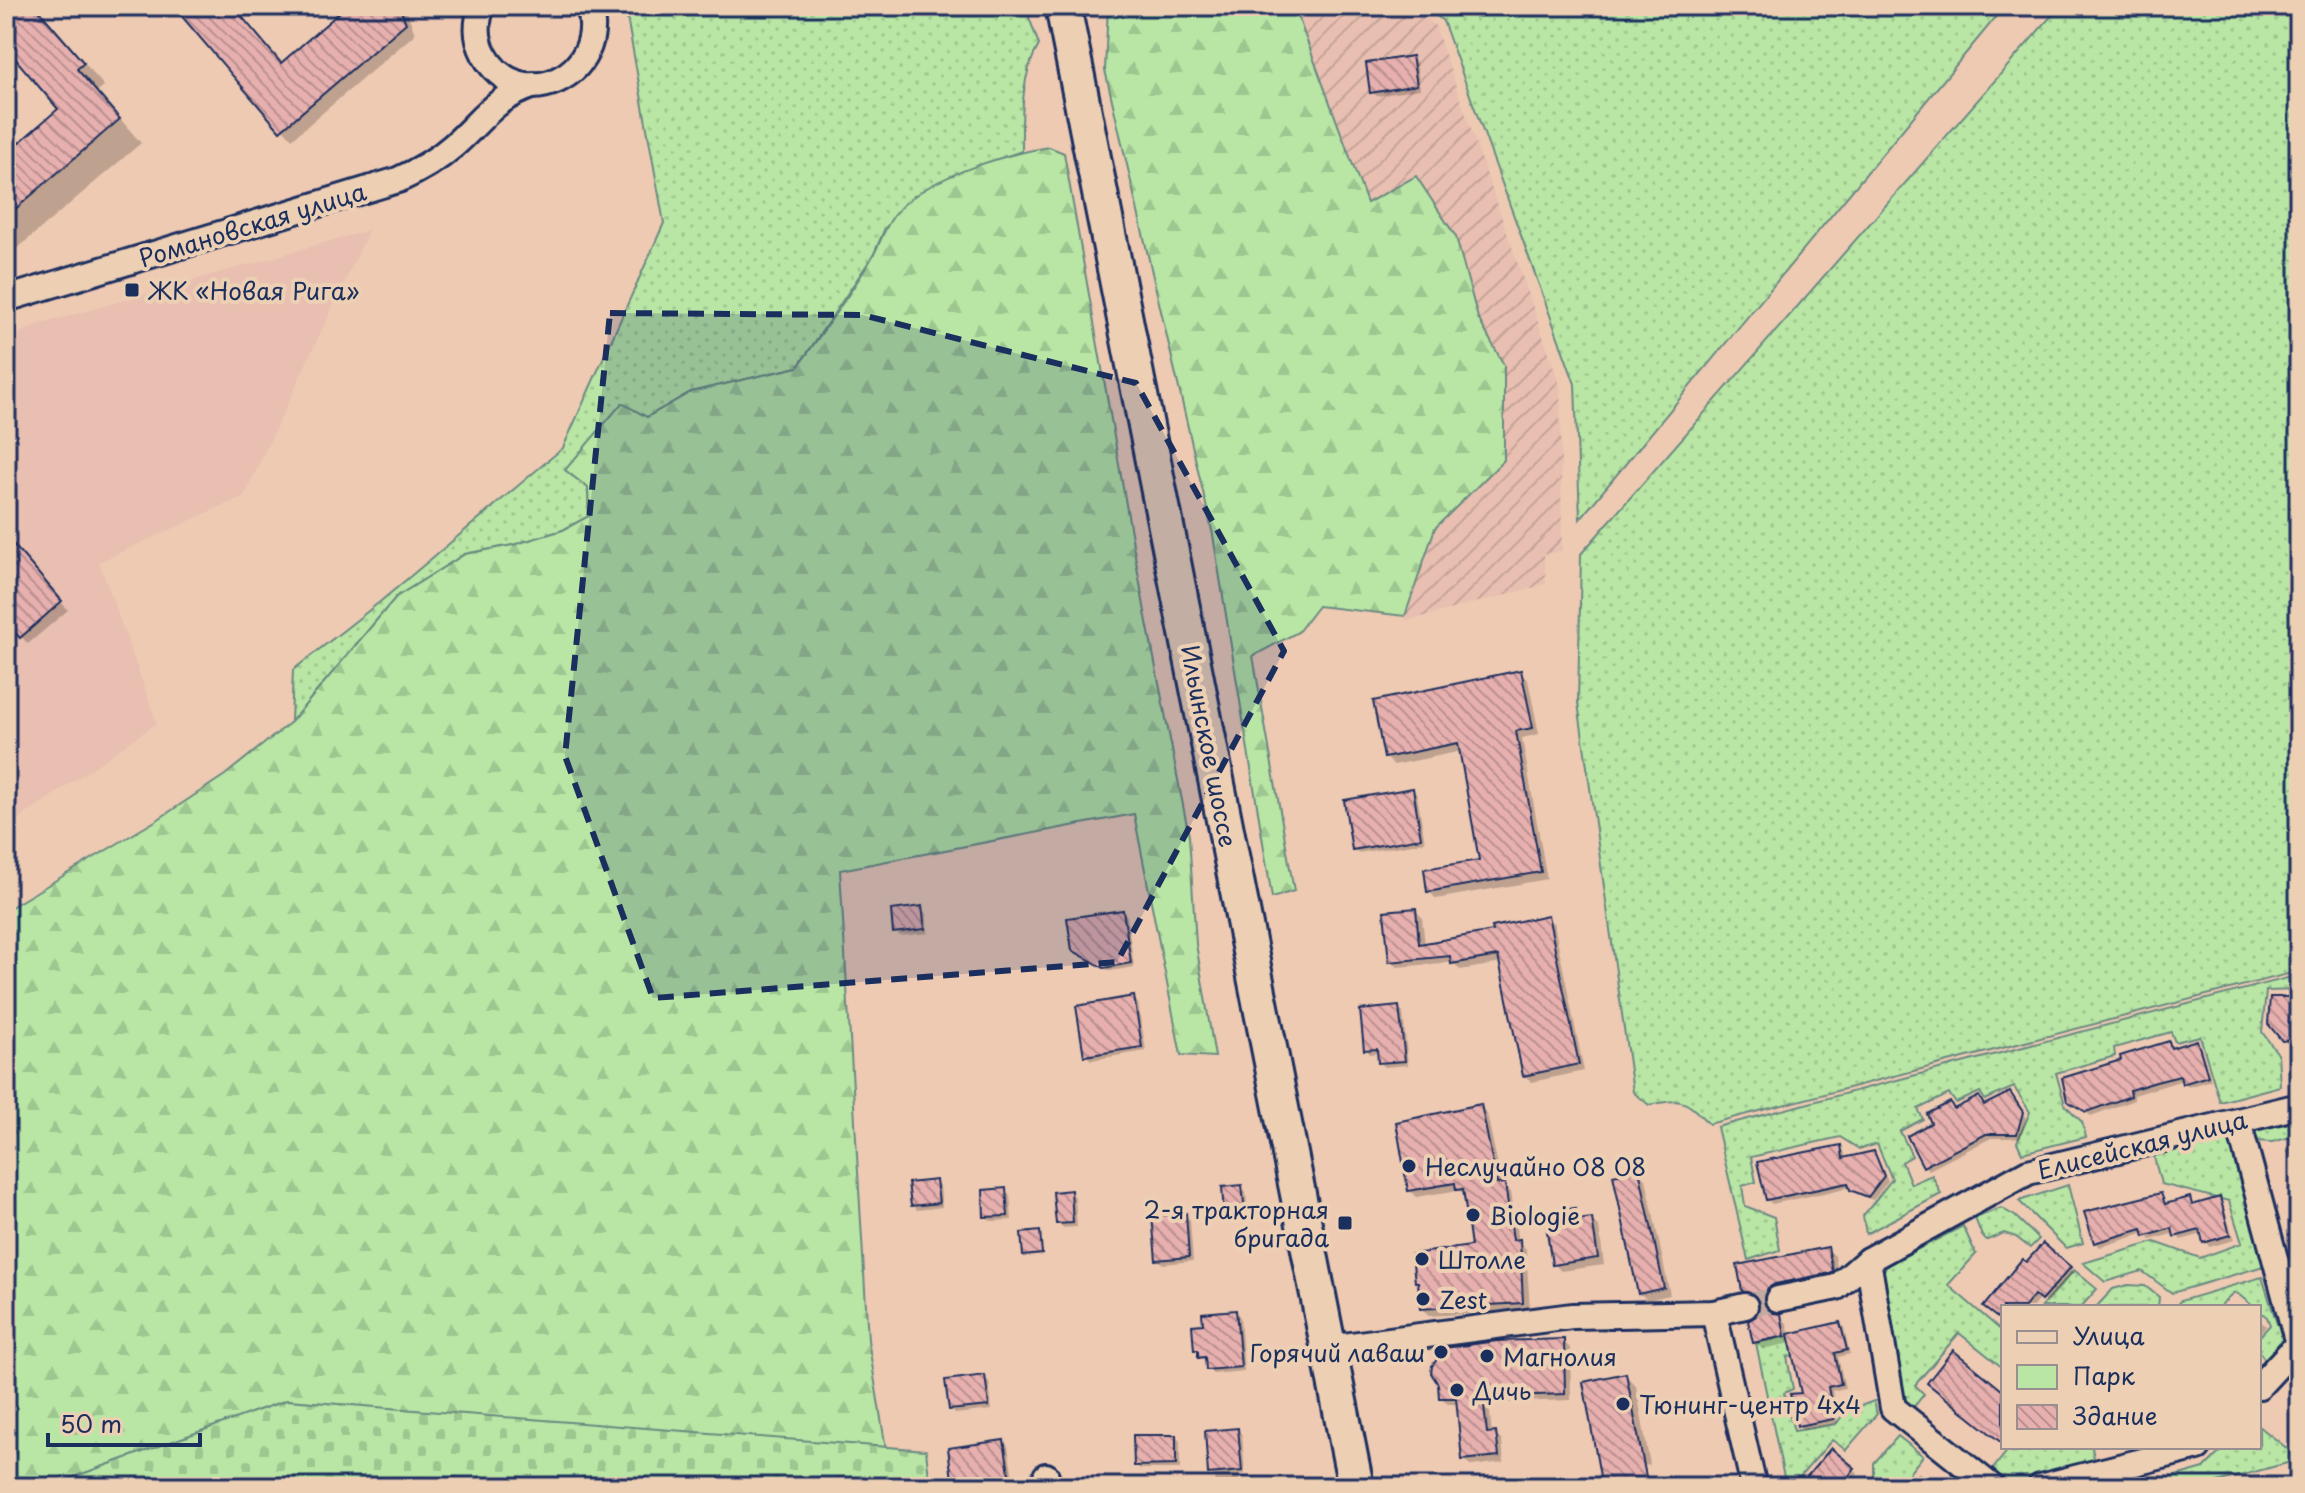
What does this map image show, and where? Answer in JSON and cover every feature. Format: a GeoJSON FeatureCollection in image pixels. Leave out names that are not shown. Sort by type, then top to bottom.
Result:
{"type":"FeatureCollection","features":[{"type":"Feature","properties":{"kind":"main road","name":"Ильинское шоссе"},"geometry":{"type":"LineString","coordinates":[[1063,6],[1356,1487]]}},
{"type":"Feature","properties":{"kind":"street","name":"Романовская улица"},"geometry":{"type":"LineString","coordinates":[[480,117],[491,80],[489,62],[479,39],[482,6]]}},
{"type":"Feature","properties":{"kind":"street","name":"Романовская улица"},"geometry":{"type":"LineString","coordinates":[[6,299],[398,180],[421,170],[454,145],[480,117],[515,91],[559,80],[579,65],[591,42],[593,29],[589,6]]}},
{"type":"Feature","properties":{"kind":"street"},"geometry":{"type":"LineString","coordinates":[[489,62],[509,79],[534,85]]}},
{"type":"Feature","properties":{"kind":"street","name":"Елисейская улица"},"geometry":{"type":"LineString","coordinates":[[1778,1299],[1837,1287],[1868,1260],[2028,1172],[2299,1106]]}},
{"type":"Feature","properties":{"kind":"street"},"geometry":{"type":"LineString","coordinates":[[2238,1121],[2298,1343],[2261,1384]]}},
{"type":"Feature","properties":{"kind":"street"},"geometry":{"type":"LineString","coordinates":[[1868,1260],[1893,1408],[1992,1487]]}},
{"type":"Feature","properties":{"kind":"street"},"geometry":{"type":"LineString","coordinates":[[1328,1348],[1572,1316],[1714,1313],[1745,1306]]}},
{"type":"Feature","properties":{"kind":"street"},"geometry":{"type":"LineString","coordinates":[[1714,1313],[1754,1487]]}},
{"type":"Feature","properties":{"kind":"street"},"geometry":{"type":"LineString","coordinates":[[2040,1487],[2190,1449]]}},
{"type":"Feature","properties":{"kind":"highlighted area"},"geometry":{"type":"Polygon","coordinates":[[[610,313],[862,315],[1136,383],[1284,651],[1117,962],[653,998],[565,756],[610,313]]]}},
{"type":"Feature","properties":{"kind":"shaded area"},"geometry":{"type":"Polygon","coordinates":[[[1294,6],[1411,6],[1435,26],[1560,385],[1562,551],[1544,554],[1546,584],[1407,621],[1405,616],[1435,528],[1504,460],[1504,365],[1478,318],[1456,237],[1415,177],[1367,203],[1294,6]]]}},
{"type":"Feature","properties":{"kind":"shaded area"},"geometry":{"type":"Polygon","coordinates":[[[369,230],[244,496],[99,562],[157,723],[6,828],[6,341],[34,326],[369,230]]]}},
{"type":"Feature","properties":{"kind":"green space"},"geometry":{"type":"Polygon","coordinates":[[[625,6],[1025,6],[1039,45],[1025,83],[1022,151],[972,168],[885,228],[874,254],[798,367],[691,392],[647,417],[588,488],[589,516],[563,530],[513,545],[465,554],[396,597],[291,722],[293,670],[381,601],[563,448],[664,223],[625,6]]]}},
{"type":"Feature","properties":{"kind":"green space"},"geometry":{"type":"Polygon","coordinates":[[[1108,6],[1294,6],[1367,203],[1416,176],[1456,237],[1478,318],[1504,365],[1504,460],[1435,528],[1405,616],[1318,606],[1298,632],[1253,656],[1294,891],[1272,898],[1213,535],[1105,70],[1108,6]]]}},
{"type":"Feature","properties":{"kind":"green space"},"geometry":{"type":"Polygon","coordinates":[[[1425,6],[2005,6],[1580,519],[1575,384],[1443,21],[1425,6]]]}},
{"type":"Feature","properties":{"kind":"green space"},"geometry":{"type":"Polygon","coordinates":[[[2060,6],[2299,6],[2299,971],[1709,1124],[1683,1102],[1649,1105],[1633,1092],[1578,703],[1581,554],[2060,6]]]}},
{"type":"Feature","properties":{"kind":"green space"},"geometry":{"type":"Polygon","coordinates":[[[1049,147],[1064,153],[1145,612],[1189,836],[1196,944],[1215,1057],[1181,1055],[1134,814],[840,870],[868,1340],[886,1449],[287,1400],[71,1478],[71,1487],[6,1487],[6,910],[157,820],[225,775],[291,722],[396,597],[465,554],[513,545],[563,530],[589,516],[588,488],[565,470],[622,403],[647,417],[691,392],[798,367],[856,283],[889,223],[902,206],[915,195],[951,176],[1012,155],[1049,147]]]}},
{"type":"Feature","properties":{"kind":"green space"},"geometry":{"type":"Polygon","coordinates":[[[2299,975],[2299,990],[2266,991],[2262,1032],[2278,1054],[2280,1086],[2220,1102],[2200,1036],[2175,1042],[2171,1032],[2114,1048],[2115,1056],[2056,1073],[2065,1105],[2082,1122],[2086,1137],[2022,1153],[2017,1142],[2030,1112],[2014,1087],[1985,1100],[1980,1092],[1956,1103],[1949,1094],[1918,1109],[1923,1119],[1900,1131],[1912,1156],[1902,1162],[1911,1184],[1932,1175],[1941,1194],[1866,1234],[1863,1216],[1892,1179],[1877,1144],[1859,1149],[1840,1137],[1751,1157],[1756,1182],[1742,1186],[1745,1206],[1774,1217],[1780,1250],[1748,1260],[1717,1127],[2299,975]]]}},
{"type":"Feature","properties":{"kind":"green space"},"geometry":{"type":"Polygon","coordinates":[[[2299,1117],[2299,1135],[2272,1142],[2255,1141],[2255,1129],[2299,1117]]]}},
{"type":"Feature","properties":{"kind":"green space"},"geometry":{"type":"Polygon","coordinates":[[[2227,1136],[2235,1144],[2267,1265],[2172,1293],[2142,1271],[2105,1282],[2083,1263],[2155,1242],[2200,1258],[2242,1243],[2229,1201],[2161,1184],[2153,1153],[2227,1136]]]}},
{"type":"Feature","properties":{"kind":"green space"},"geometry":{"type":"Polygon","coordinates":[[[2068,1185],[2083,1243],[2066,1248],[2019,1201],[2068,1185]]]}},
{"type":"Feature","properties":{"kind":"green space"},"geometry":{"type":"Polygon","coordinates":[[[2001,1208],[2015,1216],[2039,1239],[2030,1248],[2016,1237],[2004,1233],[1987,1240],[1982,1236],[1975,1218],[2001,1208]]]}},
{"type":"Feature","properties":{"kind":"green space"},"geometry":{"type":"Polygon","coordinates":[[[1963,1226],[1976,1254],[1948,1285],[2001,1330],[2001,1366],[1959,1333],[1915,1385],[1924,1394],[1913,1408],[1899,1397],[1882,1273],[1889,1264],[1963,1226]]]}},
{"type":"Feature","properties":{"kind":"green space"},"geometry":{"type":"Polygon","coordinates":[[[2074,1270],[2097,1289],[2083,1305],[2043,1305],[2074,1270]]]}},
{"type":"Feature","properties":{"kind":"green space"},"geometry":{"type":"Polygon","coordinates":[[[2262,1277],[2277,1324],[2284,1324],[2288,1333],[2265,1359],[2261,1354],[2261,1335],[2270,1325],[2261,1312],[2261,1305],[2252,1305],[2238,1294],[2233,1294],[2221,1305],[2177,1305],[2180,1301],[2262,1277]]]}},
{"type":"Feature","properties":{"kind":"green space"},"geometry":{"type":"Polygon","coordinates":[[[2128,1285],[2145,1286],[2159,1297],[2158,1305],[2098,1305],[2113,1289],[2128,1285]]]}},
{"type":"Feature","properties":{"kind":"green space"},"geometry":{"type":"Polygon","coordinates":[[[1789,1336],[1796,1356],[1787,1357],[1793,1389],[1784,1393],[1794,1431],[1836,1424],[1846,1411],[1874,1401],[1877,1414],[1846,1450],[1832,1440],[1796,1481],[1801,1487],[1786,1487],[1756,1343],[1789,1336]]]}},
{"type":"Feature","properties":{"kind":"green space"},"geometry":{"type":"Polygon","coordinates":[[[287,1400],[926,1450],[930,1487],[71,1487],[71,1478],[287,1400]]]}},
{"type":"Feature","properties":{"kind":"green space"},"geometry":{"type":"Polygon","coordinates":[[[2261,1428],[2289,1450],[2291,1462],[2199,1487],[2137,1487],[2204,1468],[2223,1449],[2261,1449],[2261,1428]]]}},
{"type":"Feature","properties":{"kind":"green space"},"geometry":{"type":"Polygon","coordinates":[[[1898,1436],[1923,1456],[1898,1487],[1874,1487],[1874,1463],[1898,1436]]]}},
{"type":"Feature","properties":{"kind":"green space"},"geometry":{"type":"Polygon","coordinates":[[[2019,1449],[2092,1449],[2095,1464],[2017,1487],[2004,1485],[1989,1474],[2008,1450],[2016,1453],[2019,1449]]]}},
{"type":"Feature","properties":{"kind":"building"},"geometry":{"type":"Polygon","coordinates":[[[6,6],[35,6],[84,63],[77,69],[120,119],[6,217],[6,154],[58,109],[6,48],[6,6]]]}},
{"type":"Feature","properties":{"kind":"building"},"geometry":{"type":"Polygon","coordinates":[[[173,6],[233,6],[281,63],[347,6],[399,6],[406,23],[280,131],[173,6]]]}},
{"type":"Feature","properties":{"kind":"building"},"geometry":{"type":"Polygon","coordinates":[[[1412,56],[1417,85],[1370,93],[1366,63],[1412,56]]]}},
{"type":"Feature","properties":{"kind":"building"},"geometry":{"type":"Polygon","coordinates":[[[6,536],[62,601],[20,638],[6,622],[6,536]]]}},
{"type":"Feature","properties":{"kind":"building"},"geometry":{"type":"Polygon","coordinates":[[[1521,670],[1533,728],[1516,731],[1541,872],[1427,892],[1424,869],[1479,860],[1458,743],[1384,758],[1373,701],[1521,670]]]}},
{"type":"Feature","properties":{"kind":"building"},"geometry":{"type":"Polygon","coordinates":[[[1413,788],[1421,838],[1352,850],[1344,800],[1413,788]]]}},
{"type":"Feature","properties":{"kind":"building"},"geometry":{"type":"Polygon","coordinates":[[[922,906],[925,929],[893,933],[891,910],[922,906]]]}},
{"type":"Feature","properties":{"kind":"building"},"geometry":{"type":"Polygon","coordinates":[[[1416,908],[1419,944],[1493,931],[1492,927],[1548,915],[1579,1064],[1523,1076],[1498,956],[1451,964],[1450,956],[1389,962],[1384,911],[1416,908]]]}},
{"type":"Feature","properties":{"kind":"building"},"geometry":{"type":"Polygon","coordinates":[[[1123,910],[1131,963],[1104,968],[1072,950],[1067,918],[1123,910]]]}},
{"type":"Feature","properties":{"kind":"building"},"geometry":{"type":"Polygon","coordinates":[[[1134,996],[1142,1047],[1084,1056],[1076,1006],[1134,996]]]}},
{"type":"Feature","properties":{"kind":"building"},"geometry":{"type":"Polygon","coordinates":[[[2270,997],[2299,997],[2299,1039],[2282,1041],[2268,1024],[2270,997]]]}},
{"type":"Feature","properties":{"kind":"building"},"geometry":{"type":"Polygon","coordinates":[[[1399,1006],[1405,1061],[1378,1063],[1377,1049],[1364,1050],[1360,1010],[1399,1006]]]}},
{"type":"Feature","properties":{"kind":"building"},"geometry":{"type":"Polygon","coordinates":[[[2197,1040],[2208,1076],[2182,1084],[2180,1076],[2156,1082],[2130,1090],[2131,1096],[2086,1112],[2067,1101],[2062,1078],[2169,1041],[2171,1048],[2197,1040]]]}},
{"type":"Feature","properties":{"kind":"building"},"geometry":{"type":"Polygon","coordinates":[[[2010,1092],[2023,1112],[2017,1134],[1986,1134],[1923,1167],[1907,1136],[1931,1123],[1927,1114],[1950,1102],[1954,1109],[1979,1096],[1984,1105],[2010,1092]]]}},
{"type":"Feature","properties":{"kind":"building"},"geometry":{"type":"Polygon","coordinates":[[[1481,1104],[1497,1184],[1505,1183],[1513,1240],[1520,1239],[1523,1303],[1420,1309],[1412,1254],[1471,1246],[1463,1189],[1456,1190],[1455,1183],[1408,1191],[1396,1122],[1481,1104]]]}},
{"type":"Feature","properties":{"kind":"building"},"geometry":{"type":"Polygon","coordinates":[[[1841,1145],[1843,1158],[1874,1151],[1884,1176],[1868,1197],[1850,1190],[1848,1183],[1766,1200],[1757,1162],[1841,1145]]]}},
{"type":"Feature","properties":{"kind":"building"},"geometry":{"type":"Polygon","coordinates":[[[1639,1169],[1664,1288],[1638,1294],[1613,1175],[1639,1169]]]}},
{"type":"Feature","properties":{"kind":"building"},"geometry":{"type":"Polygon","coordinates":[[[936,1180],[939,1203],[911,1206],[908,1183],[936,1180]]]}},
{"type":"Feature","properties":{"kind":"building"},"geometry":{"type":"Polygon","coordinates":[[[1242,1185],[1245,1213],[1224,1215],[1222,1187],[1242,1185]]]}},
{"type":"Feature","properties":{"kind":"building"},"geometry":{"type":"Polygon","coordinates":[[[1006,1188],[1008,1216],[984,1217],[983,1190],[1006,1188]]]}},
{"type":"Feature","properties":{"kind":"building"},"geometry":{"type":"Polygon","coordinates":[[[1071,1190],[1073,1223],[1056,1224],[1053,1192],[1071,1190]]]}},
{"type":"Feature","properties":{"kind":"building"},"geometry":{"type":"Polygon","coordinates":[[[2161,1193],[2165,1204],[2190,1197],[2192,1205],[2220,1197],[2230,1235],[2203,1243],[2200,1230],[2174,1237],[2172,1228],[2144,1237],[2142,1229],[2094,1243],[2084,1212],[2161,1193]]]}},
{"type":"Feature","properties":{"kind":"building"},"geometry":{"type":"Polygon","coordinates":[[[1575,1208],[1577,1220],[1592,1218],[1598,1258],[1552,1265],[1546,1224],[1560,1222],[1558,1211],[1575,1208]]]}},
{"type":"Feature","properties":{"kind":"building"},"geometry":{"type":"Polygon","coordinates":[[[1186,1213],[1189,1257],[1156,1260],[1152,1216],[1186,1213]]]}},
{"type":"Feature","properties":{"kind":"building"},"geometry":{"type":"Polygon","coordinates":[[[1040,1231],[1042,1254],[1023,1256],[1021,1233],[1040,1231]]]}},
{"type":"Feature","properties":{"kind":"building"},"geometry":{"type":"Polygon","coordinates":[[[2043,1243],[2071,1267],[2041,1301],[2034,1295],[2026,1305],[2001,1305],[2001,1320],[1983,1307],[2022,1259],[2026,1262],[2043,1243]]]}},
{"type":"Feature","properties":{"kind":"building"},"geometry":{"type":"Polygon","coordinates":[[[1828,1247],[1833,1271],[1768,1288],[1764,1303],[1773,1313],[1781,1314],[1785,1336],[1753,1343],[1748,1321],[1756,1316],[1760,1303],[1755,1295],[1742,1291],[1737,1265],[1828,1247]]]}},
{"type":"Feature","properties":{"kind":"building"},"geometry":{"type":"Polygon","coordinates":[[[1236,1310],[1241,1367],[1206,1370],[1205,1357],[1198,1358],[1198,1350],[1194,1350],[1192,1325],[1203,1324],[1202,1313],[1236,1310]]]}},
{"type":"Feature","properties":{"kind":"building"},"geometry":{"type":"Polygon","coordinates":[[[1840,1322],[1847,1350],[1835,1353],[1841,1384],[1828,1387],[1834,1419],[1797,1426],[1790,1394],[1801,1393],[1788,1334],[1840,1322]]]}},
{"type":"Feature","properties":{"kind":"building"},"geometry":{"type":"Polygon","coordinates":[[[1564,1339],[1565,1394],[1483,1397],[1487,1433],[1496,1432],[1499,1456],[1462,1460],[1456,1398],[1439,1398],[1438,1384],[1431,1373],[1438,1358],[1437,1349],[1497,1341],[1564,1339]]]}},
{"type":"Feature","properties":{"kind":"building"},"geometry":{"type":"Polygon","coordinates":[[[1953,1350],[2001,1389],[2001,1442],[1927,1383],[1953,1350]]]}},
{"type":"Feature","properties":{"kind":"building"},"geometry":{"type":"Polygon","coordinates":[[[1626,1373],[1648,1487],[1602,1487],[1583,1382],[1626,1373]]]}},
{"type":"Feature","properties":{"kind":"building"},"geometry":{"type":"Polygon","coordinates":[[[985,1375],[989,1406],[949,1410],[945,1380],[985,1375]]]}},
{"type":"Feature","properties":{"kind":"building"},"geometry":{"type":"Polygon","coordinates":[[[1238,1428],[1242,1471],[1208,1474],[1205,1431],[1238,1428]]]}},
{"type":"Feature","properties":{"kind":"building"},"geometry":{"type":"Polygon","coordinates":[[[1133,1435],[1176,1435],[1176,1465],[1134,1466],[1133,1435]]]}},
{"type":"Feature","properties":{"kind":"building"},"geometry":{"type":"Polygon","coordinates":[[[1004,1440],[1010,1479],[997,1481],[997,1487],[953,1487],[948,1448],[1004,1440]]]}},
{"type":"Feature","properties":{"kind":"building"},"geometry":{"type":"Polygon","coordinates":[[[1831,1448],[1855,1468],[1840,1487],[1798,1487],[1831,1448]]]}},
{"type":"Feature","properties":{"kind":"tunnel"},"geometry":{"type":"LineString","coordinates":[[1745,1306],[1778,1299]]}},
{"type":"Feature","properties":{"kind":"place","name":"ЖК «Новая Рига»"},"geometry":{"type":"Point","coordinates":[132,290]}},
{"type":"Feature","properties":{"kind":"place","name":"Неслучайно 08 08"},"geometry":{"type":"Point","coordinates":[1409,1166]}},
{"type":"Feature","properties":{"kind":"place","name":"Biologie"},"geometry":{"type":"Point","coordinates":[1473,1215]}},
{"type":"Feature","properties":{"kind":"place","name":"2-я тракторная бригада"},"geometry":{"type":"Point","coordinates":[1345,1223]}},
{"type":"Feature","properties":{"kind":"place","name":"Штолле"},"geometry":{"type":"Point","coordinates":[1422,1259]}},
{"type":"Feature","properties":{"kind":"place","name":"Zest"},"geometry":{"type":"Point","coordinates":[1423,1299]}},
{"type":"Feature","properties":{"kind":"place","name":"Горячий лаваш"},"geometry":{"type":"Point","coordinates":[1441,1352]}},
{"type":"Feature","properties":{"kind":"place","name":"Магнолия"},"geometry":{"type":"Point","coordinates":[1487,1356]}},
{"type":"Feature","properties":{"kind":"place","name":"Дичь"},"geometry":{"type":"Point","coordinates":[1457,1390]}},
{"type":"Feature","properties":{"kind":"place","name":"Тюнинг-центр 4х4"},"geometry":{"type":"Point","coordinates":[1623,1404]}}]}
